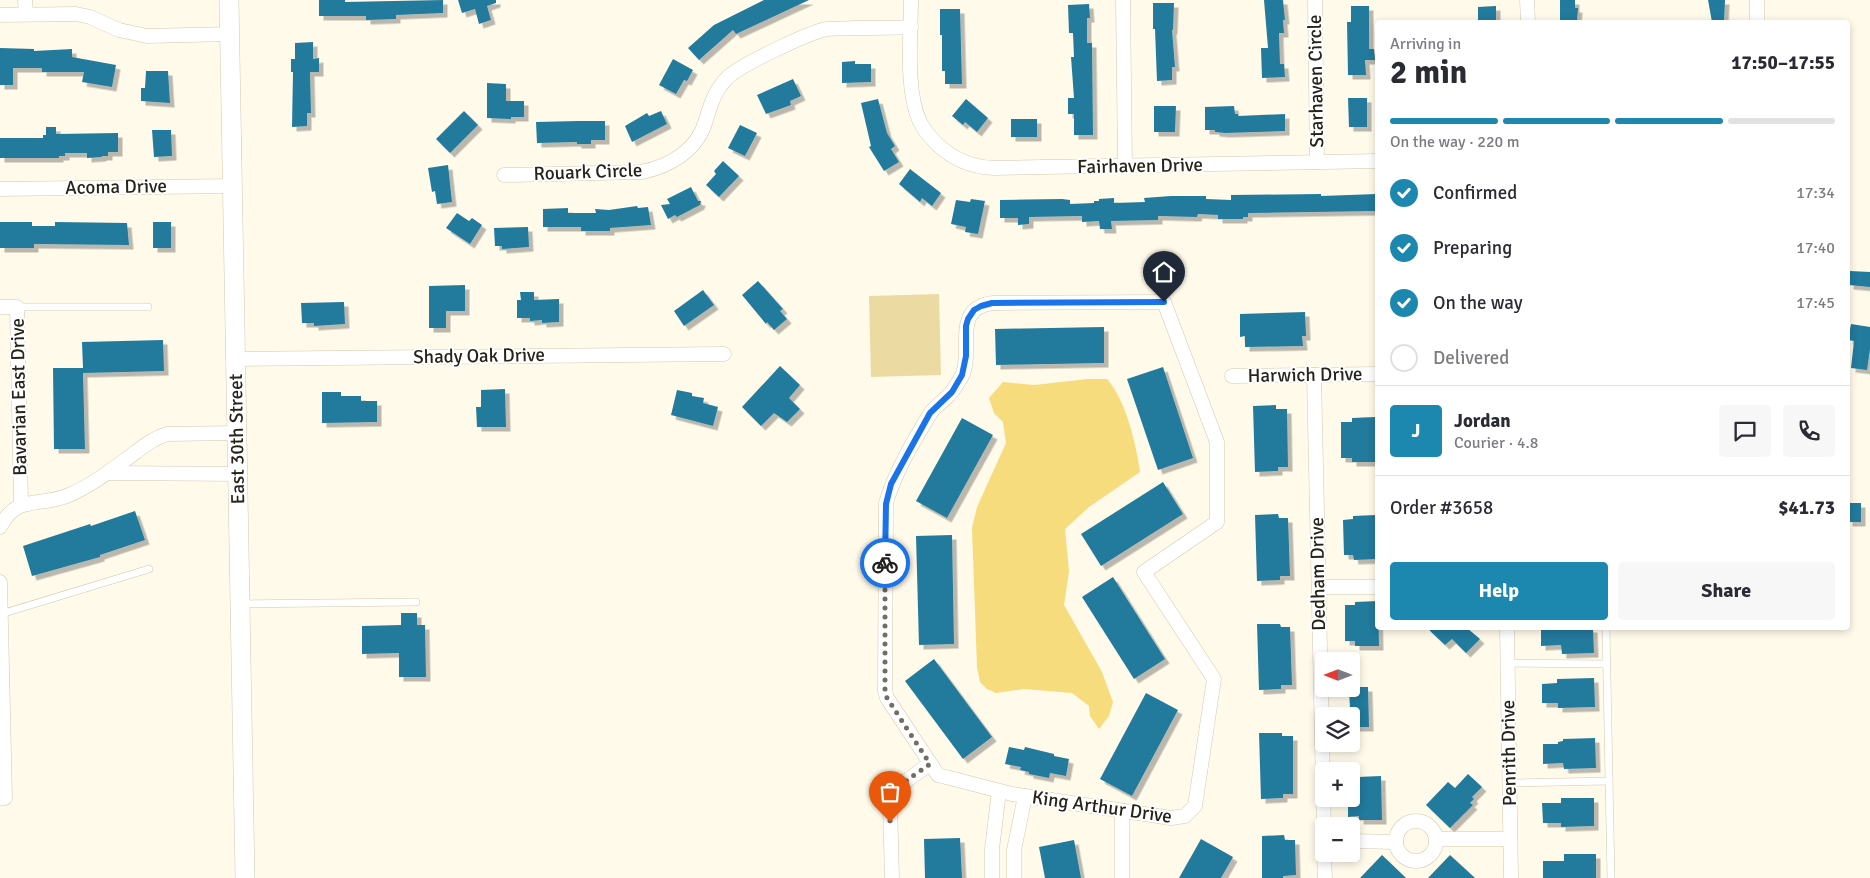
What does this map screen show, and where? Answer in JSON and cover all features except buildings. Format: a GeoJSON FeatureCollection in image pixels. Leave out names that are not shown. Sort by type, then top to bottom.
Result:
{"type":"FeatureCollection","features":[{"type":"Feature","properties":{"kind":"main road","name":"East 30th Street"},"geometry":{"type":"LineString","coordinates":[[229,0],[246,878]]}},
{"type":"Feature","properties":{"kind":"street"},"geometry":{"type":"LineString","coordinates":[[26,0],[26,14]]}},
{"type":"Feature","properties":{"kind":"street"},"geometry":{"type":"LineString","coordinates":[[911,0],[911,27]]}},
{"type":"Feature","properties":{"kind":"street"},"geometry":{"type":"LineString","coordinates":[[1123,0],[1126,166]]}},
{"type":"Feature","properties":{"kind":"street","name":"Starhaven Circle"},"geometry":{"type":"LineString","coordinates":[[1315,0],[1317,162]]}},
{"type":"Feature","properties":{"kind":"street"},"geometry":{"type":"LineString","coordinates":[[1527,0],[1528,20]]}},
{"type":"Feature","properties":{"kind":"street"},"geometry":{"type":"LineString","coordinates":[[1756,0],[1757,20]]}},
{"type":"Feature","properties":{"kind":"street"},"geometry":{"type":"LineString","coordinates":[[0,15],[76,14],[90,17],[124,32],[147,36],[230,34]]}},
{"type":"Feature","properties":{"kind":"street","name":"Fairhaven Drive"},"geometry":{"type":"LineString","coordinates":[[911,27],[912,89],[920,122],[941,149],[961,161],[978,166],[994,168],[1375,161]]}},
{"type":"Feature","properties":{"kind":"street","name":"Rouark Circle"},"geometry":{"type":"LineString","coordinates":[[504,175],[641,172],[660,168],[683,154],[696,140],[706,122],[715,91],[738,68],[822,30],[832,28],[911,27]]}},
{"type":"Feature","properties":{"kind":"street","name":"Acoma Drive"},"geometry":{"type":"LineString","coordinates":[[0,189],[232,186]]}},
{"type":"Feature","properties":{"kind":"street","name":"King Arthur Drive"},"geometry":{"type":"LineString","coordinates":[[1164,302],[1216,442],[1217,522],[1144,572],[1214,679],[1197,799],[1190,812],[1177,818],[1122,811],[1012,794],[938,775],[930,764],[887,698],[885,691],[886,504],[891,484],[930,413],[952,392],[962,375],[966,356],[967,321],[974,310],[987,304],[1164,302]]}},
{"type":"Feature","properties":{"kind":"street","name":"Bavarian East Drive"},"geometry":{"type":"LineString","coordinates":[[0,307],[17,307],[21,504]]}},
{"type":"Feature","properties":{"kind":"street","name":"Shady Oak Drive"},"geometry":{"type":"LineString","coordinates":[[235,359],[724,354]]}},
{"type":"Feature","properties":{"kind":"street","name":"Harwich Drive"},"geometry":{"type":"LineString","coordinates":[[1232,376],[1375,374]]}},
{"type":"Feature","properties":{"kind":"street","name":"Dedham Drive"},"geometry":{"type":"LineString","coordinates":[[1314,375],[1324,817]]}},
{"type":"Feature","properties":{"kind":"street"},"geometry":{"type":"LineString","coordinates":[[0,527],[6,515],[21,504],[59,499],[86,487],[148,443],[161,436],[168,434],[237,433]]}},
{"type":"Feature","properties":{"kind":"street"},"geometry":{"type":"LineString","coordinates":[[108,473],[238,474]]}},
{"type":"Feature","properties":{"kind":"street"},"geometry":{"type":"LineString","coordinates":[[0,582],[5,798],[0,798]]}},
{"type":"Feature","properties":{"kind":"street"},"geometry":{"type":"LineString","coordinates":[[1319,587],[1375,587]]}},
{"type":"Feature","properties":{"kind":"street","name":"Penrith Drive"},"geometry":{"type":"LineString","coordinates":[[1507,630],[1511,878]]}},
{"type":"Feature","properties":{"kind":"street"},"geometry":{"type":"LineString","coordinates":[[892,878],[890,806],[893,795],[902,784],[930,764]]}},
{"type":"Feature","properties":{"kind":"street"},"geometry":{"type":"LineString","coordinates":[[992,878],[992,849],[1012,794]]}},
{"type":"Feature","properties":{"kind":"street"},"geometry":{"type":"LineString","coordinates":[[1012,794],[1014,878]]}},
{"type":"Feature","properties":{"kind":"street"},"geometry":{"type":"LineString","coordinates":[[1122,811],[1122,878]]}},
{"type":"Feature","properties":{"kind":"street"},"geometry":{"type":"LineString","coordinates":[[1418,821],[1430,827],[1436,839],[1428,856],[1417,861],[1410,860],[1400,853],[1396,842],[1397,835],[1405,824],[1418,821]]}},
{"type":"Feature","properties":{"kind":"street"},"geometry":{"type":"LineString","coordinates":[[1436,839],[1510,839]]}},
{"type":"Feature","properties":{"kind":"street"},"geometry":{"type":"LineString","coordinates":[[1360,841],[1396,842]]}},
{"type":"Feature","properties":{"kind":"street"},"geometry":{"type":"LineString","coordinates":[[1324,862],[1325,878]]}},
{"type":"Feature","properties":{"kind":"lane"},"geometry":{"type":"LineString","coordinates":[[17,307],[148,307]]}},
{"type":"Feature","properties":{"kind":"lane"},"geometry":{"type":"LineString","coordinates":[[1,614],[150,569]]}},
{"type":"Feature","properties":{"kind":"lane"},"geometry":{"type":"LineString","coordinates":[[240,604],[416,602]]}},
{"type":"Feature","properties":{"kind":"lane"},"geometry":{"type":"LineString","coordinates":[[1606,630],[1611,878]]}},
{"type":"Feature","properties":{"kind":"lane"},"geometry":{"type":"LineString","coordinates":[[1507,663],[1606,664]]}},
{"type":"Feature","properties":{"kind":"lane"},"geometry":{"type":"LineString","coordinates":[[1509,783],[1608,781]]}},
{"type":"Feature","properties":{"kind":"shaded area"},"geometry":{"type":"Polygon","coordinates":[[[939,294],[941,375],[871,377],[869,296],[939,294]]]}},
{"type":"Feature","properties":{"kind":"shaded area"},"geometry":{"type":"Polygon","coordinates":[[[1088,379],[1107,379],[1120,398],[1129,423],[1140,472],[1089,507],[1065,529],[1069,571],[1064,605],[1102,672],[1113,702],[1109,716],[1099,729],[1090,716],[1089,706],[1072,693],[1024,689],[996,693],[987,689],[980,682],[977,667],[972,528],[977,507],[1006,443],[1003,422],[994,413],[989,398],[1003,382],[1034,385],[1088,379]]]}},
{"type":"Feature","properties":{"kind":"way so far"},"geometry":{"type":"LineString","coordinates":[[885,563],[885,691],[887,698],[930,764],[897,789],[890,806],[890,822]]}},
{"type":"Feature","properties":{"kind":"route"},"geometry":{"type":"LineString","coordinates":[[885,563],[886,504],[891,484],[933,408],[952,392],[962,375],[966,356],[966,326],[974,310],[992,303],[1164,302]]}}]}
